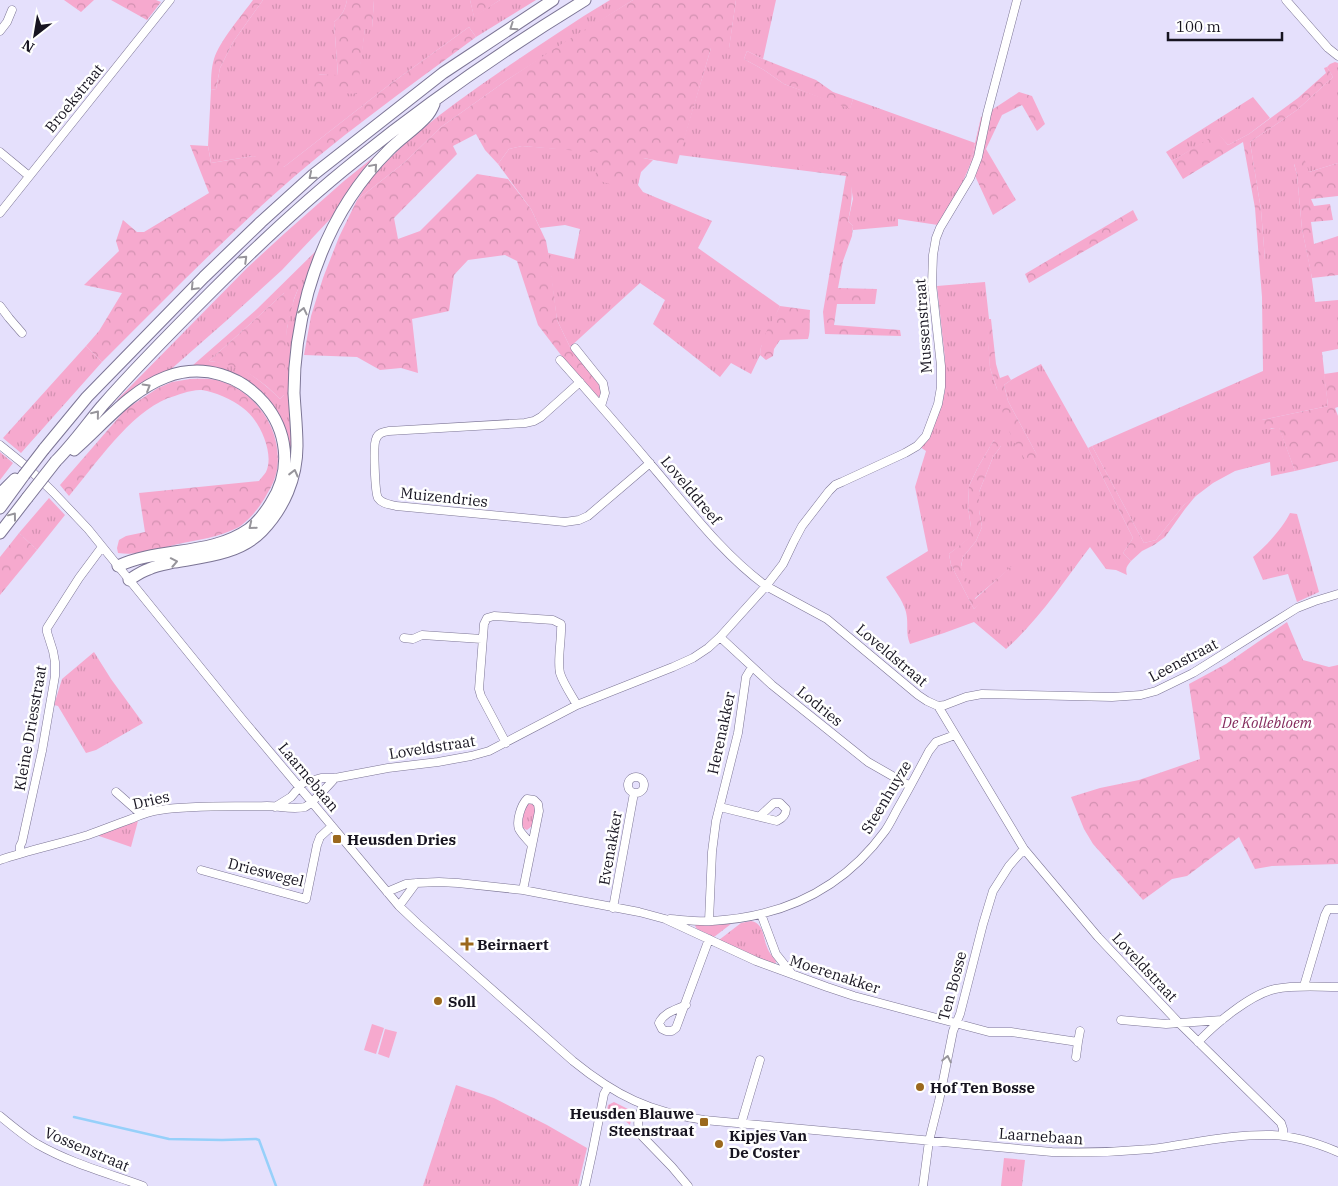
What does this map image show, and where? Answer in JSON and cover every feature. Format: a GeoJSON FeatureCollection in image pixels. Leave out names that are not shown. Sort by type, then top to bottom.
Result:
{"type":"FeatureCollection","features":[{"type":"Feature","properties":{"kind":"highway"},"geometry":{"type":"LineString","coordinates":[[0,508],[44,449],[87,397],[204,277],[313,175],[443,73],[554,0]]}},
{"type":"Feature","properties":{"kind":"highway"},"geometry":{"type":"LineString","coordinates":[[0,534],[56,461],[102,406],[211,292],[265,239],[356,160],[439,97],[502,52],[585,0]]}},
{"type":"Feature","properties":{"kind":"highway"},"geometry":{"type":"LineString","coordinates":[[129,580],[149,568],[220,554],[237,548],[260,533],[274,518],[285,500],[296,464],[297,446],[294,393],[297,345],[308,292],[325,243],[356,189],[390,149],[427,116],[439,97]]}},
{"type":"Feature","properties":{"kind":"highway"},"geometry":{"type":"LineString","coordinates":[[65,452],[74,450],[122,405],[141,390],[166,377],[190,371],[219,374],[240,382],[262,400],[278,425],[285,456],[284,471],[275,497],[259,520],[229,540],[208,546],[146,557],[118,566]]}},
{"type":"Feature","properties":{"kind":"highway"},"geometry":{"type":"LineString","coordinates":[[0,494],[13,479],[24,475]]}},
{"type":"Feature","properties":{"kind":"street","name":"Broekstraat"},"geometry":{"type":"LineString","coordinates":[[0,213],[170,0]]}},
{"type":"Feature","properties":{"kind":"street","name":"Mussenstraat"},"geometry":{"type":"LineString","coordinates":[[766,586],[783,564],[802,526],[835,485],[905,453],[917,446],[926,436],[938,404],[941,387],[940,358],[932,284],[936,238],[970,178],[978,157],[1016,0]]}},
{"type":"Feature","properties":{"kind":"street"},"geometry":{"type":"LineString","coordinates":[[1286,0],[1328,48],[1338,56]]}},
{"type":"Feature","properties":{"kind":"street"},"geometry":{"type":"LineString","coordinates":[[0,31],[7,22],[12,10]]}},
{"type":"Feature","properties":{"kind":"street"},"geometry":{"type":"LineString","coordinates":[[0,152],[29,176]]}},
{"type":"Feature","properties":{"kind":"street"},"geometry":{"type":"LineString","coordinates":[[0,306],[22,333]]}},
{"type":"Feature","properties":{"kind":"street"},"geometry":{"type":"LineString","coordinates":[[575,348],[603,383],[605,393],[601,406]]}},
{"type":"Feature","properties":{"kind":"street","name":"Lovelddreef"},"geometry":{"type":"LineString","coordinates":[[560,360],[690,512],[723,548],[766,586]]}},
{"type":"Feature","properties":{"kind":"street","name":"Muizendries"},"geometry":{"type":"LineString","coordinates":[[580,382],[534,421],[389,431],[380,434],[375,440],[375,486],[377,497],[384,503],[396,506],[572,522],[588,516],[650,463]]}},
{"type":"Feature","properties":{"kind":"street","name":"Laarnebaan"},"geometry":{"type":"LineString","coordinates":[[0,445],[26,466],[76,516],[243,720],[399,906],[573,1061],[608,1087],[642,1108],[682,1117],[741,1124],[1052,1152],[1086,1153],[1149,1149],[1248,1136],[1283,1136],[1310,1142],[1338,1152]]}},
{"type":"Feature","properties":{"kind":"street","name":"Kleine Driesstraat"},"geometry":{"type":"LineString","coordinates":[[20,853],[42,751],[55,676],[55,662],[47,628],[79,578],[102,547]]}},
{"type":"Feature","properties":{"kind":"street","name":"Loveldstraat"},"geometry":{"type":"LineString","coordinates":[[275,807],[291,797],[303,783],[322,778],[335,778],[388,768],[438,762],[489,751],[578,705],[693,658],[720,637],[766,586],[827,619],[918,695],[938,706],[1024,849],[1098,937],[1179,1023],[1281,1124],[1283,1136]]}},
{"type":"Feature","properties":{"kind":"street","name":"Leenstraat"},"geometry":{"type":"LineString","coordinates":[[938,706],[982,694],[1112,697],[1141,695],[1156,691],[1193,673],[1297,608],[1338,594]]}},
{"type":"Feature","properties":{"kind":"street"},"geometry":{"type":"LineString","coordinates":[[506,743],[481,696],[482,639],[484,624],[487,618],[494,616],[553,620],[561,624],[560,674],[578,705]]}},
{"type":"Feature","properties":{"kind":"street"},"geometry":{"type":"LineString","coordinates":[[404,638],[413,639],[422,635],[482,639]]}},
{"type":"Feature","properties":{"kind":"street","name":"Lodries"},"geometry":{"type":"LineString","coordinates":[[720,637],[794,703],[868,762],[910,786]]}},
{"type":"Feature","properties":{"kind":"street","name":"Herenakker"},"geometry":{"type":"LineString","coordinates":[[710,921],[712,852],[716,821],[738,733],[746,678],[752,667]]}},
{"type":"Feature","properties":{"kind":"street","name":"Steenhuyze"},"geometry":{"type":"LineString","coordinates":[[665,919],[710,921],[742,918],[792,905],[829,885],[844,874],[869,850],[885,830],[936,742],[955,735]]}},
{"type":"Feature","properties":{"kind":"street"},"geometry":{"type":"LineString","coordinates":[[312,802],[335,778]]}},
{"type":"Feature","properties":{"kind":"street"},"geometry":{"type":"LineString","coordinates":[[116,792],[141,814]]}},
{"type":"Feature","properties":{"kind":"street","name":"Evenakker"},"geometry":{"type":"LineString","coordinates":[[613,908],[634,793]]}},
{"type":"Feature","properties":{"kind":"street"},"geometry":{"type":"LineString","coordinates":[[523,890],[539,811],[538,804],[534,800],[528,799],[521,807],[518,826],[532,845]]}},
{"type":"Feature","properties":{"kind":"street","name":"Dries"},"geometry":{"type":"LineString","coordinates":[[0,860],[30,850],[60,844],[141,814],[159,810],[299,807],[306,806],[312,802]]}},
{"type":"Feature","properties":{"kind":"street"},"geometry":{"type":"LineString","coordinates":[[720,806],[760,816]]}},
{"type":"Feature","properties":{"kind":"street","name":"Drieswegel"},"geometry":{"type":"LineString","coordinates":[[201,870],[306,899],[320,836],[332,826]]}},
{"type":"Feature","properties":{"kind":"street"},"geometry":{"type":"LineString","coordinates":[[22,842],[30,850]]}},
{"type":"Feature","properties":{"kind":"street","name":"Ten Bosse"},"geometry":{"type":"LineString","coordinates":[[923,1186],[929,1141],[956,1023],[983,924],[993,891],[1009,866],[1024,849]]}},
{"type":"Feature","properties":{"kind":"street"},"geometry":{"type":"LineString","coordinates":[[399,906],[416,883]]}},
{"type":"Feature","properties":{"kind":"street","name":"Moerenakker"},"geometry":{"type":"LineString","coordinates":[[387,892],[406,884],[458,883],[523,890],[665,919],[756,961],[793,976],[854,996],[989,1032],[1010,1032],[1078,1042]]}},
{"type":"Feature","properties":{"kind":"street"},"geometry":{"type":"LineString","coordinates":[[1304,986],[1325,915],[1328,909],[1338,910]]}},
{"type":"Feature","properties":{"kind":"street"},"geometry":{"type":"LineString","coordinates":[[761,914],[776,954],[793,976]]}},
{"type":"Feature","properties":{"kind":"street"},"geometry":{"type":"LineString","coordinates":[[686,1005],[709,939]]}},
{"type":"Feature","properties":{"kind":"street"},"geometry":{"type":"LineString","coordinates":[[1198,1042],[1222,1020],[1261,994],[1274,989],[1304,986],[1338,988]]}},
{"type":"Feature","properties":{"kind":"street"},"geometry":{"type":"LineString","coordinates":[[1121,1020],[1166,1024],[1222,1020]]}},
{"type":"Feature","properties":{"kind":"street"},"geometry":{"type":"LineString","coordinates":[[1076,1057],[1080,1031]]}},
{"type":"Feature","properties":{"kind":"street"},"geometry":{"type":"LineString","coordinates":[[741,1124],[760,1060]]}},
{"type":"Feature","properties":{"kind":"street"},"geometry":{"type":"LineString","coordinates":[[585,1186],[604,1094],[608,1087]]}},
{"type":"Feature","properties":{"kind":"street"},"geometry":{"type":"LineString","coordinates":[[642,1108],[637,1125],[638,1131],[688,1186]]}},
{"type":"Feature","properties":{"kind":"street","name":"Vossenstraat"},"geometry":{"type":"LineString","coordinates":[[0,1116],[22,1134],[59,1155],[142,1186]]}},
{"type":"Feature","properties":{"kind":"green space"},"geometry":{"type":"Polygon","coordinates":[[[64,0],[94,0],[81,12],[64,0]]]}},
{"type":"Feature","properties":{"kind":"green space"},"geometry":{"type":"Polygon","coordinates":[[[111,0],[156,0],[161,2],[147,20],[111,0]]]}},
{"type":"Feature","properties":{"kind":"green space"},"geometry":{"type":"Polygon","coordinates":[[[253,0],[263,0],[233,42],[220,68],[216,89],[211,90],[212,67],[217,52],[231,29],[253,0]]]}},
{"type":"Feature","properties":{"kind":"green space"},"geometry":{"type":"Polygon","coordinates":[[[263,0],[347,0],[343,12],[334,22],[338,76],[318,74],[356,94],[365,28],[372,28],[374,0],[470,0],[474,16],[500,0],[536,0],[476,37],[469,27],[389,85],[284,167],[253,156],[211,163],[208,146],[211,90],[216,89],[220,68],[233,42],[263,0]]]}},
{"type":"Feature","properties":{"kind":"green space"},"geometry":{"type":"Polygon","coordinates":[[[347,0],[374,0],[372,29],[365,29],[357,94],[310,91],[307,85],[309,78],[313,74],[338,75],[334,22],[343,12],[347,0]]]}},
{"type":"Feature","properties":{"kind":"green space"},"geometry":{"type":"Polygon","coordinates":[[[470,0],[500,0],[474,17],[470,0]]]}},
{"type":"Feature","properties":{"kind":"green space"},"geometry":{"type":"Polygon","coordinates":[[[610,0],[633,0],[507,80],[441,127],[405,162],[357,200],[369,181],[383,165],[432,121],[501,71],[610,0]]]}},
{"type":"Feature","properties":{"kind":"green space"},"geometry":{"type":"Polygon","coordinates":[[[633,0],[736,0],[729,49],[711,48],[677,164],[643,158],[624,189],[594,179],[602,153],[522,146],[509,149],[498,164],[485,150],[476,134],[453,146],[457,154],[394,218],[398,239],[420,231],[477,174],[508,179],[531,209],[546,241],[557,320],[570,347],[600,382],[601,392],[599,399],[564,359],[538,325],[517,261],[505,255],[468,260],[454,275],[449,311],[412,319],[418,373],[401,368],[380,370],[357,357],[304,355],[311,316],[323,278],[339,237],[357,200],[405,162],[441,127],[507,80],[633,0]]]}},
{"type":"Feature","properties":{"kind":"green space"},"geometry":{"type":"Polygon","coordinates":[[[736,0],[776,0],[763,59],[747,51],[744,59],[784,84],[850,108],[853,99],[975,143],[970,165],[962,184],[938,225],[898,219],[898,226],[853,230],[853,226],[848,221],[853,199],[849,173],[800,166],[799,170],[679,155],[711,48],[729,48],[736,0]]]}},
{"type":"Feature","properties":{"kind":"green space"},"geometry":{"type":"Polygon","coordinates":[[[469,27],[476,37],[371,115],[295,176],[227,238],[102,362],[86,346],[99,331],[122,293],[84,285],[119,251],[116,241],[123,220],[137,232],[144,232],[209,193],[190,145],[208,146],[211,163],[253,156],[277,159],[284,167],[389,85],[469,27]]]}},
{"type":"Feature","properties":{"kind":"green space"},"geometry":{"type":"Polygon","coordinates":[[[747,51],[816,80],[833,92],[853,99],[850,109],[784,84],[744,59],[747,51]]]}},
{"type":"Feature","properties":{"kind":"green space"},"geometry":{"type":"Polygon","coordinates":[[[1335,62],[1338,63],[1338,163],[1309,172],[1294,164],[1297,175],[1302,229],[1315,302],[1338,300],[1338,349],[1322,352],[1328,406],[1262,420],[1271,429],[1279,427],[1295,471],[1271,476],[1270,462],[1235,471],[1213,483],[1184,505],[1156,540],[1144,543],[1092,446],[1263,371],[1262,297],[1259,260],[1265,260],[1261,210],[1250,142],[1297,110],[1333,77],[1327,67],[1335,62]]]}},
{"type":"Feature","properties":{"kind":"green space"},"geometry":{"type":"Polygon","coordinates":[[[1327,67],[1333,77],[1297,110],[1250,142],[1261,210],[1265,260],[1259,260],[1255,208],[1243,142],[1183,179],[1172,161],[1218,133],[1228,145],[1249,134],[1298,98],[1326,73],[1324,68],[1327,67]]]}},
{"type":"Feature","properties":{"kind":"green space"},"geometry":{"type":"Polygon","coordinates":[[[1019,92],[1032,96],[1045,124],[1037,131],[1022,105],[1002,115],[986,149],[1016,200],[993,215],[970,165],[981,117],[1019,92]]]}},
{"type":"Feature","properties":{"kind":"green space"},"geometry":{"type":"Polygon","coordinates":[[[1253,97],[1270,118],[1249,134],[1228,145],[1218,134],[1172,161],[1166,152],[1253,97]]]}},
{"type":"Feature","properties":{"kind":"green space"},"geometry":{"type":"Polygon","coordinates":[[[522,146],[604,152],[653,160],[641,172],[638,185],[643,192],[712,221],[698,248],[780,306],[751,374],[731,363],[720,377],[653,324],[665,300],[640,283],[570,347],[557,320],[548,253],[574,259],[580,229],[565,225],[540,228],[531,209],[498,164],[509,149],[522,146]]]}},
{"type":"Feature","properties":{"kind":"green space"},"geometry":{"type":"Polygon","coordinates":[[[375,156],[334,215],[282,270],[169,371],[119,402],[117,400],[248,267],[344,181],[375,156]]]}},
{"type":"Feature","properties":{"kind":"green space"},"geometry":{"type":"Polygon","coordinates":[[[1304,158],[1309,172],[1338,163],[1338,196],[1311,199],[1314,206],[1330,204],[1333,220],[1311,222],[1314,244],[1338,236],[1338,275],[1312,278],[1302,229],[1297,175],[1294,163],[1298,159],[1304,158]]]}},
{"type":"Feature","properties":{"kind":"green space"},"geometry":{"type":"Polygon","coordinates":[[[800,165],[850,173],[852,197],[848,221],[853,226],[852,236],[843,261],[838,288],[877,289],[875,304],[837,304],[834,325],[900,330],[901,336],[825,334],[823,312],[846,176],[799,170],[800,165]]]}},
{"type":"Feature","properties":{"kind":"green space"},"geometry":{"type":"Polygon","coordinates":[[[1133,210],[1138,220],[1029,283],[1025,274],[1133,210]]]}},
{"type":"Feature","properties":{"kind":"green space"},"geometry":{"type":"Polygon","coordinates":[[[318,249],[303,292],[292,456],[287,482],[283,429],[280,418],[267,398],[258,389],[238,376],[212,367],[192,366],[257,309],[318,249]],[[298,289],[284,293],[209,361],[233,365],[248,373],[262,382],[280,399],[284,395],[285,341],[293,301],[298,289]]]}},
{"type":"Feature","properties":{"kind":"green space"},"geometry":{"type":"Polygon","coordinates":[[[295,281],[298,284],[298,289],[287,328],[284,395],[280,399],[264,384],[248,373],[209,361],[284,293],[290,283],[295,281]]]}},
{"type":"Feature","properties":{"kind":"green space"},"geometry":{"type":"Polygon","coordinates":[[[985,282],[989,319],[987,319],[990,368],[997,389],[1038,457],[1008,401],[1004,385],[1041,364],[1088,448],[1133,538],[1123,553],[1131,561],[1127,567],[1127,575],[1116,570],[1106,569],[1090,547],[1040,613],[1006,649],[974,622],[910,644],[905,608],[886,577],[928,551],[915,487],[926,451],[920,447],[929,436],[945,391],[945,359],[937,286],[985,282]],[[994,440],[969,486],[968,507],[971,537],[949,554],[951,565],[974,609],[1015,564],[974,599],[961,567],[963,557],[976,541],[982,527],[979,510],[979,492],[993,457],[1001,446],[994,440]]]}},
{"type":"Feature","properties":{"kind":"green space"},"geometry":{"type":"Polygon","coordinates":[[[780,306],[810,310],[809,336],[808,339],[780,340],[774,349],[773,356],[766,360],[760,355],[762,342],[780,306]]]}},
{"type":"Feature","properties":{"kind":"green space"},"geometry":{"type":"Polygon","coordinates":[[[986,319],[991,319],[996,364],[1000,378],[1008,375],[1011,380],[1004,385],[1008,401],[1038,457],[1039,464],[1034,468],[1026,461],[1014,442],[1005,422],[990,368],[986,319]]]}},
{"type":"Feature","properties":{"kind":"green space"},"geometry":{"type":"Polygon","coordinates":[[[86,346],[102,362],[21,453],[3,438],[86,346]]]}},
{"type":"Feature","properties":{"kind":"green space"},"geometry":{"type":"Polygon","coordinates":[[[1338,372],[1338,407],[1335,408],[1338,416],[1338,461],[1295,471],[1279,428],[1262,429],[1262,420],[1328,406],[1324,374],[1338,372]]]}},
{"type":"Feature","properties":{"kind":"green space"},"geometry":{"type":"Polygon","coordinates":[[[190,379],[209,379],[233,386],[245,394],[265,415],[276,441],[278,455],[277,470],[273,482],[258,508],[250,518],[237,528],[216,536],[149,552],[118,553],[119,540],[126,536],[145,532],[139,493],[259,481],[266,472],[268,464],[267,446],[255,420],[239,405],[223,396],[198,390],[168,398],[154,405],[140,416],[114,441],[69,496],[60,485],[126,409],[158,388],[172,382],[190,379]]]}},
{"type":"Feature","properties":{"kind":"green space"},"geometry":{"type":"Polygon","coordinates":[[[994,440],[1001,442],[1001,446],[993,457],[979,492],[979,510],[982,527],[976,541],[963,557],[961,566],[975,599],[1015,563],[1019,568],[974,609],[951,565],[949,554],[970,537],[969,486],[994,440]]]}},
{"type":"Feature","properties":{"kind":"green space"},"geometry":{"type":"Polygon","coordinates":[[[1092,446],[1144,543],[1156,540],[1184,505],[1198,493],[1165,537],[1142,551],[1131,561],[1123,553],[1133,538],[1088,448],[1092,446]]]}},
{"type":"Feature","properties":{"kind":"green space"},"geometry":{"type":"Polygon","coordinates":[[[0,452],[13,463],[0,480],[0,452]]]}},
{"type":"Feature","properties":{"kind":"green space"},"geometry":{"type":"Polygon","coordinates":[[[49,498],[65,515],[37,550],[19,533],[49,498]]]}},
{"type":"Feature","properties":{"kind":"green space"},"geometry":{"type":"Polygon","coordinates":[[[1290,513],[1297,514],[1319,592],[1297,602],[1288,574],[1263,580],[1253,557],[1274,536],[1290,513]]]}},
{"type":"Feature","properties":{"kind":"green space"},"geometry":{"type":"Polygon","coordinates":[[[19,533],[37,550],[0,595],[0,557],[19,533]]]}},
{"type":"Feature","properties":{"kind":"green space","name":"De Kollebloem"},"geometry":{"type":"Polygon","coordinates":[[[1287,622],[1303,660],[1329,667],[1338,665],[1338,864],[1272,866],[1255,869],[1239,837],[1187,876],[1172,879],[1143,900],[1093,844],[1084,829],[1071,797],[1100,788],[1139,780],[1200,759],[1189,684],[1226,664],[1287,622]]]}},
{"type":"Feature","properties":{"kind":"green space"},"geometry":{"type":"Polygon","coordinates":[[[94,652],[143,723],[96,750],[86,753],[58,706],[54,705],[62,679],[94,652]]]}},
{"type":"Feature","properties":{"kind":"green space"},"geometry":{"type":"Polygon","coordinates":[[[529,802],[533,803],[536,808],[532,826],[527,830],[523,828],[522,818],[529,802]]]}},
{"type":"Feature","properties":{"kind":"green space"},"geometry":{"type":"Polygon","coordinates":[[[138,821],[131,847],[99,836],[103,832],[138,821]]]}},
{"type":"Feature","properties":{"kind":"green space"},"geometry":{"type":"Polygon","coordinates":[[[751,921],[761,928],[768,949],[776,961],[775,965],[719,940],[741,923],[751,921]]]}},
{"type":"Feature","properties":{"kind":"green space"},"geometry":{"type":"Polygon","coordinates":[[[731,924],[714,937],[697,929],[695,926],[696,925],[731,924]]]}},
{"type":"Feature","properties":{"kind":"green space"},"geometry":{"type":"Polygon","coordinates":[[[372,1024],[384,1028],[376,1054],[364,1050],[372,1024]]]}},
{"type":"Feature","properties":{"kind":"green space"},"geometry":{"type":"Polygon","coordinates":[[[385,1029],[397,1032],[389,1058],[378,1054],[385,1029]]]}},
{"type":"Feature","properties":{"kind":"green space"},"geometry":{"type":"Polygon","coordinates":[[[456,1085],[494,1098],[587,1148],[578,1186],[423,1186],[456,1085]]]}},
{"type":"Feature","properties":{"kind":"green space"},"geometry":{"type":"Polygon","coordinates":[[[614,1102],[628,1109],[632,1115],[630,1125],[612,1110],[607,1110],[608,1105],[614,1102]]]}},
{"type":"Feature","properties":{"kind":"green space"},"geometry":{"type":"Polygon","coordinates":[[[1004,1158],[1025,1160],[1022,1186],[1001,1186],[1004,1158]]]}},
{"type":"Feature","properties":{"kind":"waterway"},"geometry":{"type":"LineString","coordinates":[[74,1117],[169,1139],[259,1140],[276,1186]]}},
{"type":"Feature","properties":{"kind":"place","name":"Heusden Dries"},"geometry":{"type":"Point","coordinates":[337,839]}},
{"type":"Feature","properties":{"kind":"place","name":"Beirnaert"},"geometry":{"type":"Point","coordinates":[467,944]}},
{"type":"Feature","properties":{"kind":"place","name":"Soll"},"geometry":{"type":"Point","coordinates":[438,1001]}},
{"type":"Feature","properties":{"kind":"place","name":"Hof Ten Bosse"},"geometry":{"type":"Point","coordinates":[920,1087]}},
{"type":"Feature","properties":{"kind":"place","name":"Heusden Blauwe Steenstraat"},"geometry":{"type":"Point","coordinates":[704,1122]}},
{"type":"Feature","properties":{"kind":"place","name":"Kipjes Van De Coster"},"geometry":{"type":"Point","coordinates":[719,1144]}}]}
